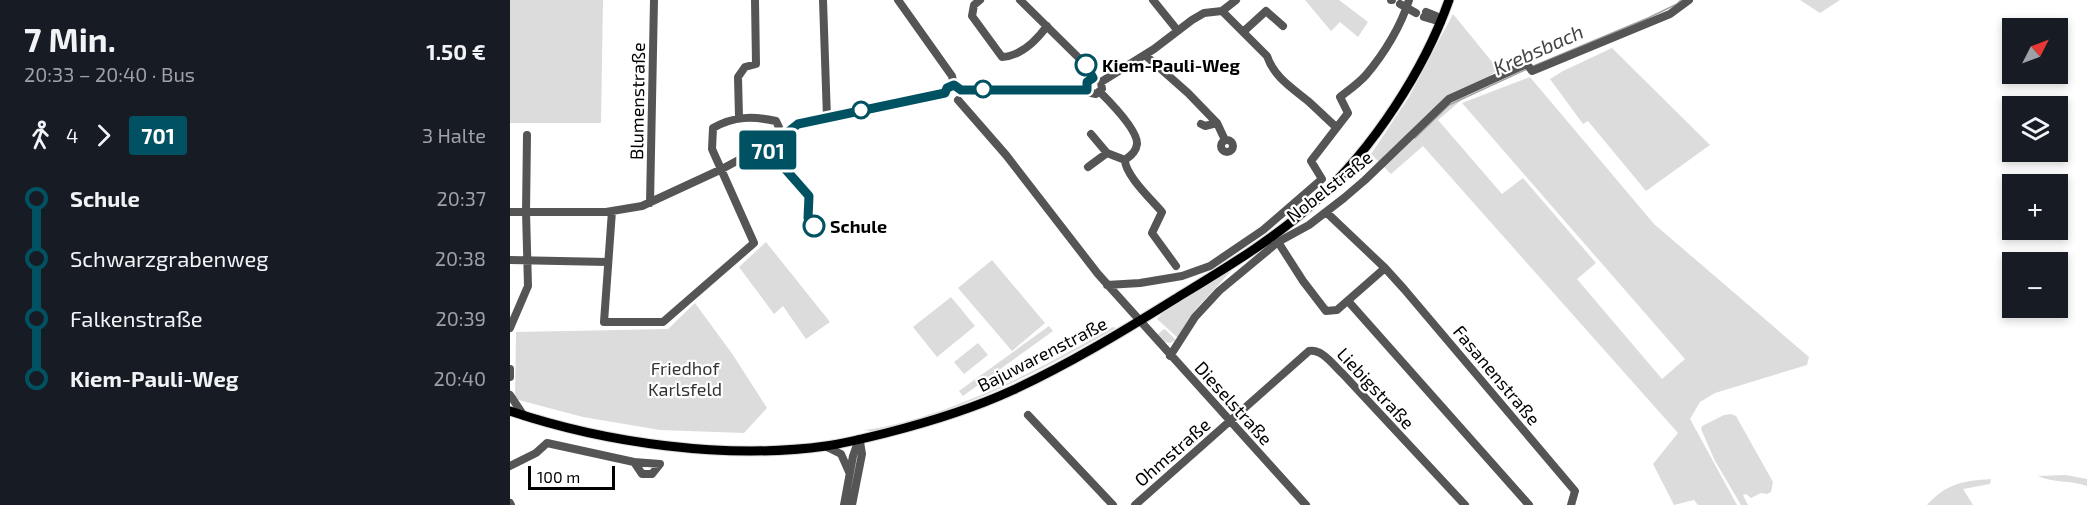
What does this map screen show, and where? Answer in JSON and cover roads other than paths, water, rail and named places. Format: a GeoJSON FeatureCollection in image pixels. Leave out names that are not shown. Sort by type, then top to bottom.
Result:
{"type":"FeatureCollection","features":[{"type":"Feature","properties":{"kind":"main road","name":"Bajuwarenstraße"},"geometry":{"type":"LineString","coordinates":[[510,411],[568,429],[621,440],[711,450],[784,450],[859,440],[927,423],[1014,390],[1089,351],[1236,261],[1276,233],[1316,200],[1355,160],[1394,107],[1441,22],[1449,0]]}},
{"type":"Feature","properties":{"kind":"street","name":"Blumenstraße"},"geometry":{"type":"LineString","coordinates":[[650,202],[654,0]]}},
{"type":"Feature","properties":{"kind":"street"},"geometry":{"type":"LineString","coordinates":[[739,117],[738,77],[745,67],[756,64],[755,0]]}},
{"type":"Feature","properties":{"kind":"street"},"geometry":{"type":"LineString","coordinates":[[823,0],[827,118]]}},
{"type":"Feature","properties":{"kind":"street"},"geometry":{"type":"LineString","coordinates":[[898,0],[952,76],[961,97],[958,100],[949,100],[945,93]]}},
{"type":"Feature","properties":{"kind":"street"},"geometry":{"type":"LineString","coordinates":[[980,0],[974,5],[972,16],[1002,57],[1014,56],[1040,35],[1047,26]]}},
{"type":"Feature","properties":{"kind":"street"},"geometry":{"type":"LineString","coordinates":[[1020,0],[1085,64],[1093,78],[1101,82]]}},
{"type":"Feature","properties":{"kind":"street"},"geometry":{"type":"LineString","coordinates":[[1153,0],[1178,31]]}},
{"type":"Feature","properties":{"kind":"street"},"geometry":{"type":"LineString","coordinates":[[1101,82],[1146,55],[1204,13],[1221,12],[1236,0]]}},
{"type":"Feature","properties":{"kind":"street","name":"Nobelstraße"},"geometry":{"type":"LineString","coordinates":[[1170,356],[1206,303],[1237,274],[1278,242],[1309,225],[1365,180],[1449,99],[1670,15],[1689,0]]}},
{"type":"Feature","properties":{"kind":"street"},"geometry":{"type":"LineString","coordinates":[[1107,285],[1140,283],[1179,271],[1210,266],[1276,220],[1322,179],[1311,161],[1348,114],[1340,97],[1365,75],[1386,47],[1400,2],[1421,13],[1436,16],[1441,22]]}},
{"type":"Feature","properties":{"kind":"street"},"geometry":{"type":"LineString","coordinates":[[1243,32],[1266,11],[1283,26]]}},
{"type":"Feature","properties":{"kind":"street"},"geometry":{"type":"LineString","coordinates":[[1221,12],[1267,56],[1270,65],[1287,86],[1336,128]]}},
{"type":"Feature","properties":{"kind":"street"},"geometry":{"type":"LineString","coordinates":[[1146,55],[1217,123],[1225,140]]}},
{"type":"Feature","properties":{"kind":"street"},"geometry":{"type":"LineString","coordinates":[[1087,90],[1087,82],[1093,78]]}},
{"type":"Feature","properties":{"kind":"street"},"geometry":{"type":"LineString","coordinates":[[1100,92],[1101,82]]}},
{"type":"Feature","properties":{"kind":"street"},"geometry":{"type":"LineString","coordinates":[[945,93],[947,88],[957,87],[1087,90],[1093,94],[1100,92]]}},
{"type":"Feature","properties":{"kind":"street"},"geometry":{"type":"LineString","coordinates":[[1100,92],[1134,134],[1137,144],[1134,153],[1125,160]]}},
{"type":"Feature","properties":{"kind":"street"},"geometry":{"type":"LineString","coordinates":[[510,212],[612,211],[650,202],[722,169],[783,136],[798,124],[945,93]]}},
{"type":"Feature","properties":{"kind":"street","name":"Dieselstraße"},"geometry":{"type":"LineString","coordinates":[[958,100],[1006,155],[1107,285],[1306,505]]}},
{"type":"Feature","properties":{"kind":"street"},"geometry":{"type":"LineString","coordinates":[[612,211],[604,322],[663,322],[753,243],[712,149],[713,128],[739,117],[776,121],[783,136]]}},
{"type":"Feature","properties":{"kind":"street"},"geometry":{"type":"LineString","coordinates":[[1201,124],[1205,126],[1217,123]]}},
{"type":"Feature","properties":{"kind":"street"},"geometry":{"type":"LineString","coordinates":[[1091,134],[1107,153],[1125,160]]}},
{"type":"Feature","properties":{"kind":"street"},"geometry":{"type":"LineString","coordinates":[[510,328],[513,311],[528,286],[527,135]]}},
{"type":"Feature","properties":{"kind":"street"},"geometry":{"type":"LineString","coordinates":[[1088,167],[1107,153]]}},
{"type":"Feature","properties":{"kind":"street"},"geometry":{"type":"LineString","coordinates":[[1125,160],[1125,166],[1131,175],[1162,212],[1152,233],[1179,271]]}},
{"type":"Feature","properties":{"kind":"street","name":"Fasanenstraße"},"geometry":{"type":"LineString","coordinates":[[1326,212],[1385,268],[1575,491],[1571,505]]}},
{"type":"Feature","properties":{"kind":"street"},"geometry":{"type":"LineString","coordinates":[[1278,242],[1326,311],[1337,310],[1385,268]]}},
{"type":"Feature","properties":{"kind":"street"},"geometry":{"type":"LineString","coordinates":[[510,260],[608,262]]}},
{"type":"Feature","properties":{"kind":"street"},"geometry":{"type":"LineString","coordinates":[[1348,301],[1529,505]]}},
{"type":"Feature","properties":{"kind":"street","name":"Liebigstraße"},"geometry":{"type":"LineString","coordinates":[[1229,422],[1309,351],[1315,350],[1322,353],[1465,505]]}},
{"type":"Feature","properties":{"kind":"street"},"geometry":{"type":"LineString","coordinates":[[510,369],[510,377]]}},
{"type":"Feature","properties":{"kind":"street"},"geometry":{"type":"LineString","coordinates":[[510,395],[524,416]]}},
{"type":"Feature","properties":{"kind":"street"},"geometry":{"type":"LineString","coordinates":[[1028,415],[1113,505]]}},
{"type":"Feature","properties":{"kind":"street","name":"Ohmstraße"},"geometry":{"type":"LineString","coordinates":[[1135,505],[1229,422]]}},
{"type":"Feature","properties":{"kind":"street"},"geometry":{"type":"LineString","coordinates":[[843,505],[859,440]]}},
{"type":"Feature","properties":{"kind":"street"},"geometry":{"type":"LineString","coordinates":[[852,505],[862,454],[859,440]]}},
{"type":"Feature","properties":{"kind":"street"},"geometry":{"type":"LineString","coordinates":[[510,466],[536,453],[547,443],[634,462]]}},
{"type":"Feature","properties":{"kind":"street"},"geometry":{"type":"LineString","coordinates":[[826,446],[841,454],[848,467],[849,476]]}},
{"type":"Feature","properties":{"kind":"waterway","name":"Krebsbach"},"geometry":{"type":"LineString","coordinates":[[1531,67],[1648,18],[1681,0]]}},
{"type":"Feature","properties":{"kind":"waterway","name":"Krebsbach"},"geometry":{"type":"LineString","coordinates":[[1415,138],[1449,105],[1527,69]]}},
{"type":"Feature","properties":{"kind":"place","name":"Kiem-Pauli-Weg"},"geometry":{"type":"Point","coordinates":[1086,65]}},
{"type":"Feature","properties":{"kind":"place","name":"Schule"},"geometry":{"type":"Point","coordinates":[814,226]}},
{"type":"Feature","properties":{"kind":"park label","name":"Friedhof Karlsfeld"},"geometry":{"type":"Point","coordinates":[685,378]}}]}
